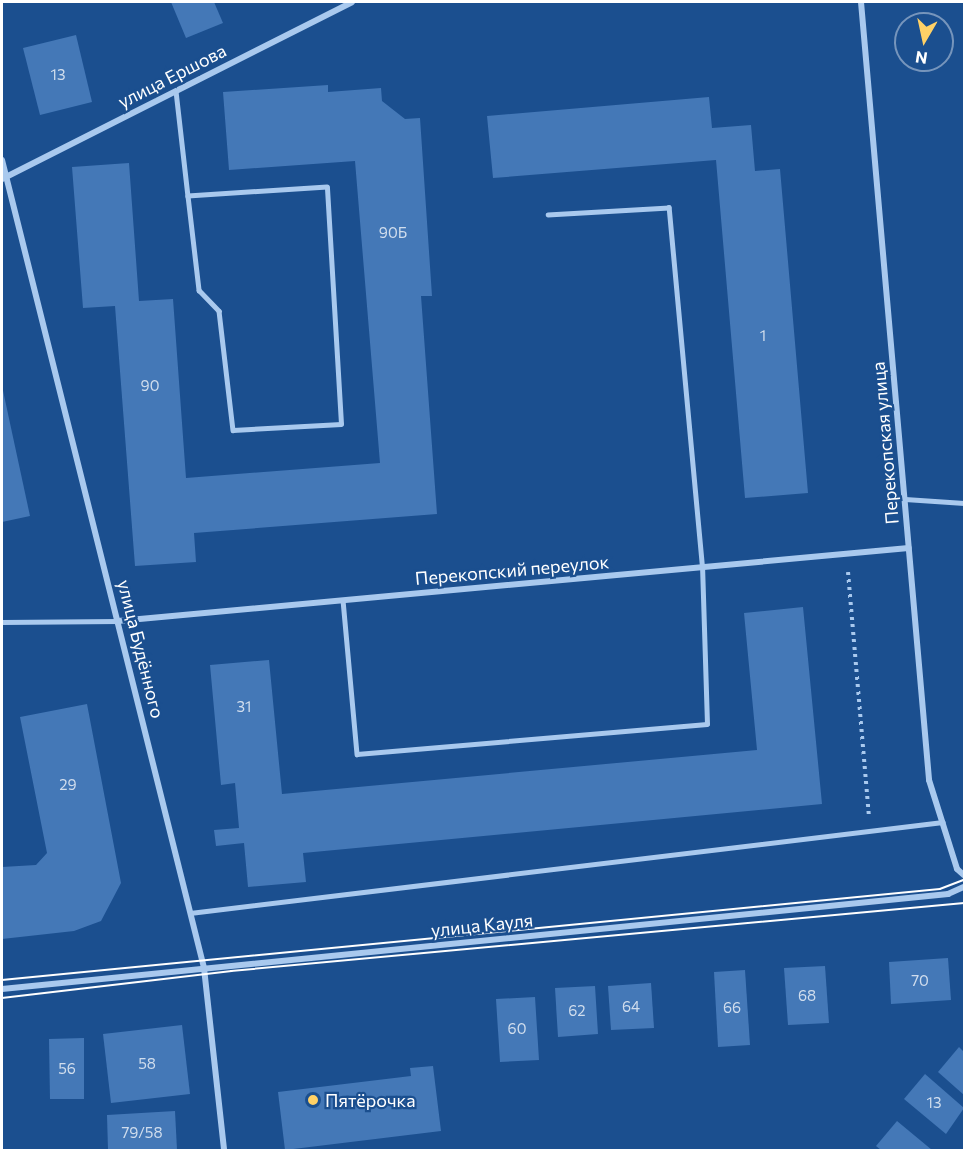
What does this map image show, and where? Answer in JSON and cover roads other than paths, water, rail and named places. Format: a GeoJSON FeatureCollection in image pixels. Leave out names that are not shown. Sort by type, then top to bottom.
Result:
{"type":"FeatureCollection","features":[{"type":"Feature","properties":{"kind":"street","name":"улица Ершова"},"geometry":{"type":"LineString","coordinates":[[4,178],[352,2]]}},
{"type":"Feature","properties":{"kind":"street","name":"Перекопская улица"},"geometry":{"type":"LineString","coordinates":[[861,2],[929,780],[957,869],[964,875]]}},
{"type":"Feature","properties":{"kind":"street","name":"улица Будённого"},"geometry":{"type":"LineString","coordinates":[[2,160],[4,178],[204,968],[224,1150]]}},
{"type":"Feature","properties":{"kind":"street","name":"Перекопский переулок"},"geometry":{"type":"LineString","coordinates":[[118,621],[909,548]]}},
{"type":"Feature","properties":{"kind":"street","name":"улица Кауля"},"geometry":{"type":"LineString","coordinates":[[2,989],[948,894],[964,887]]}},
{"type":"Feature","properties":{"kind":"lane"},"geometry":{"type":"LineString","coordinates":[[176,91],[188,196],[199,290],[219,311],[233,430],[341,424],[327,188],[188,196]]}},
{"type":"Feature","properties":{"kind":"lane"},"geometry":{"type":"LineString","coordinates":[[343,600],[357,754],[706,724],[702,567],[669,208],[548,215]]}},
{"type":"Feature","properties":{"kind":"lane"},"geometry":{"type":"LineString","coordinates":[[905,499],[964,503]]}},
{"type":"Feature","properties":{"kind":"lane"},"geometry":{"type":"LineString","coordinates":[[2,622],[118,621]]}},
{"type":"Feature","properties":{"kind":"lane"},"geometry":{"type":"LineString","coordinates":[[190,913],[943,822]]}},
{"type":"Feature","properties":{"kind":"tram line"},"geometry":{"type":"LineString","coordinates":[[2,980],[940,889],[964,880]]}},
{"type":"Feature","properties":{"kind":"tram line"},"geometry":{"type":"LineString","coordinates":[[2,998],[231,971],[964,903]]}},
{"type":"Feature","properties":{"kind":"place","name":"Пятёрочка"},"geometry":{"type":"Point","coordinates":[313,1100]}}]}
